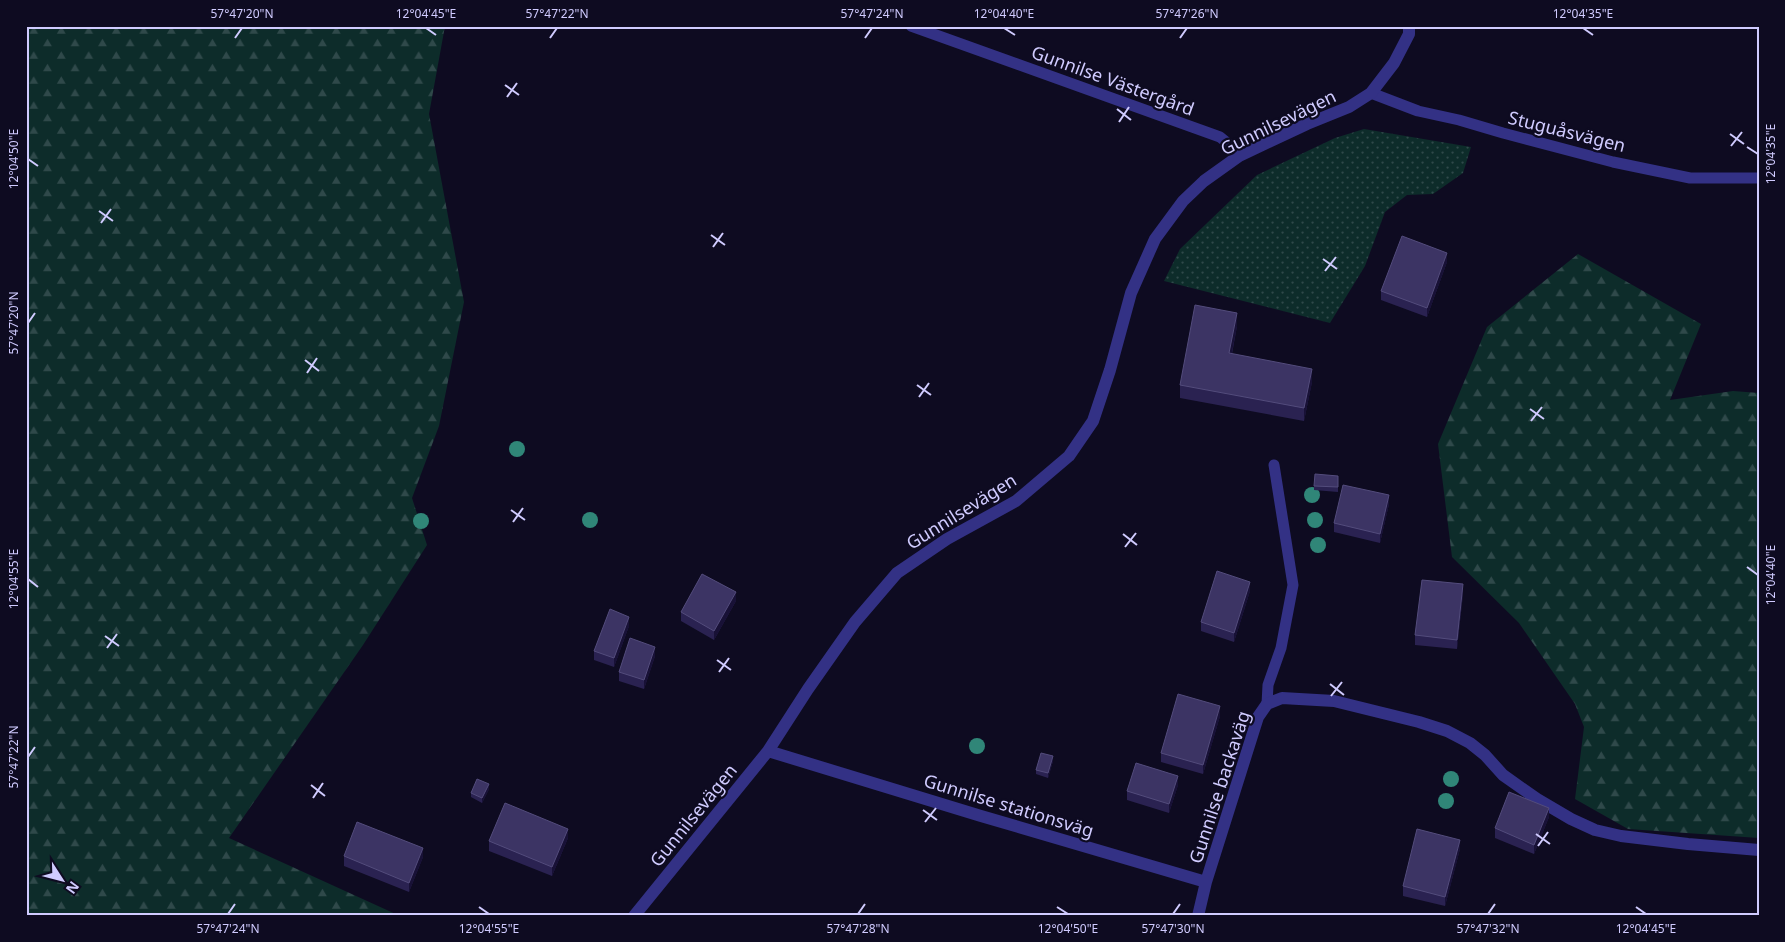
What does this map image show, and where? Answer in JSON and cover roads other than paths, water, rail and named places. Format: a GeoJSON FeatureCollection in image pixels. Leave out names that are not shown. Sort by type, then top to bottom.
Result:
{"type":"FeatureCollection","features":[{"type":"Feature","properties":{"kind":"street","name":"Gunnilsevägen"},"geometry":{"type":"LineString","coordinates":[[634,916],[768,751],[808,689],[855,622],[897,573],[947,539],[1016,501],[1069,456],[1092,421],[1110,370],[1130,293],[1155,239],[1183,201],[1204,181],[1239,156],[1349,107],[1371,94],[1394,63],[1409,34],[1410,26]]}},
{"type":"Feature","properties":{"kind":"street","name":"Gunnilse backaväg"},"geometry":{"type":"LineString","coordinates":[[1206,882],[1258,717],[1267,704],[1282,698],[1334,701],[1447,731],[1470,743],[1485,755],[1504,775],[1537,799],[1571,819],[1595,830],[1621,836],[1659,841],[1759,850]]}},
{"type":"Feature","properties":{"kind":"street","name":"Gunnilse stationsväg"},"geometry":{"type":"LineString","coordinates":[[768,751],[1206,882]]}},
{"type":"Feature","properties":{"kind":"street"},"geometry":{"type":"LineString","coordinates":[[1198,916],[1206,882]]}},
{"type":"Feature","properties":{"kind":"lane","name":"Gunnilse Västergård"},"geometry":{"type":"LineString","coordinates":[[911,26],[1220,137],[1239,156]]}},
{"type":"Feature","properties":{"kind":"lane","name":"Stuguåsvägen"},"geometry":{"type":"LineString","coordinates":[[1371,94],[1418,111],[1459,120],[1613,162],[1690,178],[1759,178]]}},
{"type":"Feature","properties":{"kind":"lane","name":"Gunnilse backaväg"},"geometry":{"type":"LineString","coordinates":[[1267,704],[1268,686],[1281,648],[1293,585],[1274,465]]}}]}
